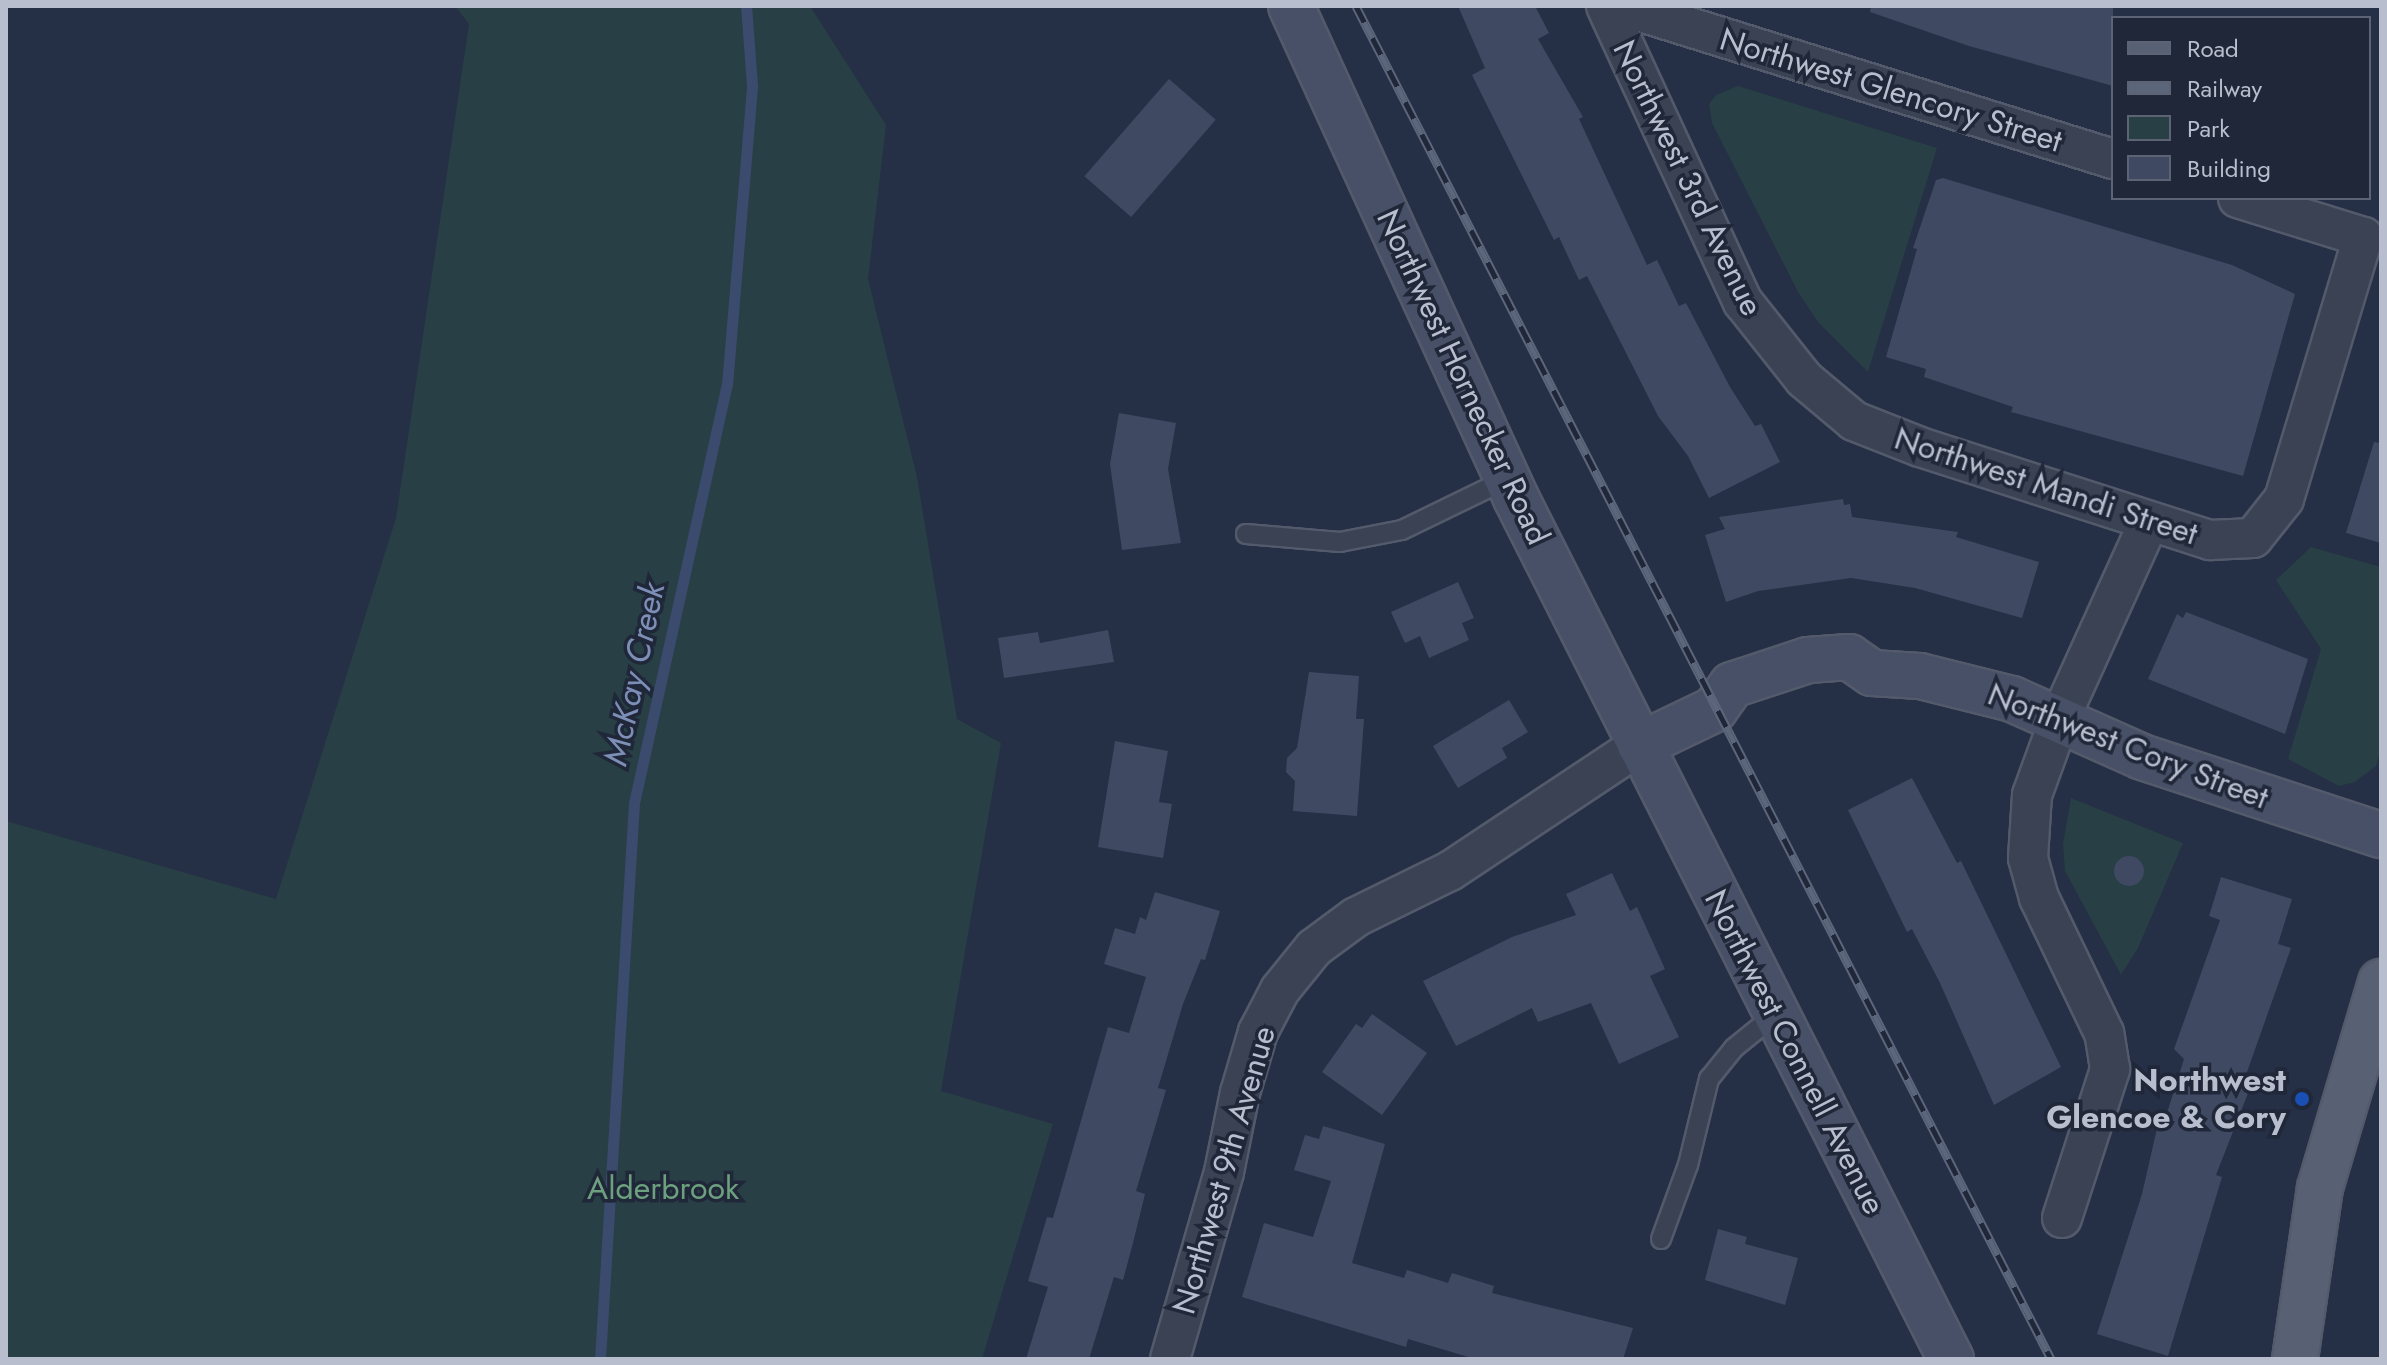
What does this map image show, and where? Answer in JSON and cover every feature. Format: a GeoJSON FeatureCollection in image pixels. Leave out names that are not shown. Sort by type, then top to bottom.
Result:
{"type":"FeatureCollection","features":[{"type":"Feature","properties":{"kind":"main road"},"geometry":{"type":"LineString","coordinates":[[2295,1359],[2320,1188],[2381,982]]}},
{"type":"Feature","properties":{"kind":"street","name":"Northwest Hornecker Road"},"geometry":{"type":"LineString","coordinates":[[1291,6],[1507,479],[1640,745]]}},
{"type":"Feature","properties":{"kind":"street","name":"Northwest 3rd Avenue"},"geometry":{"type":"LineString","coordinates":[[1606,6],[1743,302],[1772,345],[1844,412]]}},
{"type":"Feature","properties":{"kind":"street","name":"Northwest Glencory Street"},"geometry":{"type":"LineString","coordinates":[[1622,6],[2111,158]]}},
{"type":"Feature","properties":{"kind":"street"},"geometry":{"type":"LineString","coordinates":[[2245,200],[2372,235]]}},
{"type":"Feature","properties":{"kind":"street","name":"Northwest Mandi Street"},"geometry":{"type":"LineString","coordinates":[[1844,412],[1920,447],[2149,522],[2210,540],[2253,538],[2284,499],[2372,235]]}},
{"type":"Feature","properties":{"kind":"street"},"geometry":{"type":"LineString","coordinates":[[2062,1218],[2110,1069],[2104,1033],[2039,898],[2028,858],[2032,795],[2060,718],[2149,522]]}},
{"type":"Feature","properties":{"kind":"street","name":"Northwest Cory Street"},"geometry":{"type":"LineString","coordinates":[[1640,745],[1715,709],[1732,685],[1808,660],[1849,657],[1872,673],[1951,682],[2060,718],[2142,757],[2381,835]]}},
{"type":"Feature","properties":{"kind":"street","name":"Northwest Connell Avenue"},"geometry":{"type":"LineString","coordinates":[[1640,745],[1951,1359]]}},
{"type":"Feature","properties":{"kind":"street","name":"Northwest 9th Avenue"},"geometry":{"type":"LineString","coordinates":[[1179,1357],[1240,1093],[1258,1032],[1280,990],[1314,948],[1356,917],[1450,871],[1640,745]]}},
{"type":"Feature","properties":{"kind":"lane"},"geometry":{"type":"LineString","coordinates":[[1246,534],[1340,542],[1402,530],[1507,479]]}},
{"type":"Feature","properties":{"kind":"lane"},"geometry":{"type":"LineString","coordinates":[[1661,1239],[1688,1165],[1709,1079],[1734,1048],[1776,1014]]}},
{"type":"Feature","properties":{"kind":"green space","name":"Alderbrook"},"geometry":{"type":"Polygon","coordinates":[[[455,6],[810,6],[886,125],[868,279],[917,477],[957,719],[1001,743],[941,1091],[1053,1124],[982,1359],[6,1359],[6,821],[276,899],[396,518],[469,24],[455,6]]]}},
{"type":"Feature","properties":{"kind":"green space"},"geometry":{"type":"Polygon","coordinates":[[[1738,86],[1937,148],[1868,372],[1818,322],[1798,292],[1712,123],[1709,104],[1716,95],[1738,86]]]}},
{"type":"Feature","properties":{"kind":"green space"},"geometry":{"type":"Polygon","coordinates":[[[2311,547],[2381,567],[2381,749],[2376,766],[2355,782],[2339,786],[2288,759],[2321,649],[2276,580],[2311,547]]]}},
{"type":"Feature","properties":{"kind":"green space"},"geometry":{"type":"Polygon","coordinates":[[[2071,798],[2183,843],[2138,948],[2121,975],[2065,871],[2063,844],[2071,798]]]}},
{"type":"Feature","properties":{"kind":"building"},"geometry":{"type":"Polygon","coordinates":[[[1458,6],[1535,6],[1549,33],[1538,39],[1583,117],[1579,119],[1647,265],[1657,260],[1679,306],[1686,303],[1730,387],[1755,426],[1761,424],[1780,462],[1709,498],[1688,456],[1658,416],[1587,276],[1579,280],[1559,237],[1554,240],[1472,75],[1485,68],[1458,6]]]}},
{"type":"Feature","properties":{"kind":"building"},"geometry":{"type":"Polygon","coordinates":[[[1871,6],[2113,6],[2111,85],[1969,46],[1870,12],[1871,6]]]}},
{"type":"Feature","properties":{"kind":"building"},"geometry":{"type":"Polygon","coordinates":[[[1169,79],[1216,120],[1131,217],[1084,176],[1169,79]]]}},
{"type":"Feature","properties":{"kind":"building"},"geometry":{"type":"Polygon","coordinates":[[[1943,178],[2232,265],[2295,294],[2243,476],[2011,412],[2013,407],[1924,377],[1926,369],[1886,357],[1917,249],[1913,248],[1936,180],[1943,178]]]}},
{"type":"Feature","properties":{"kind":"building"},"geometry":{"type":"Polygon","coordinates":[[[1119,413],[1176,423],[1168,469],[1181,543],[1122,550],[1110,464],[1119,413]]]}},
{"type":"Feature","properties":{"kind":"building"},"geometry":{"type":"Polygon","coordinates":[[[2374,442],[2381,443],[2381,543],[2346,533],[2374,442]]]}},
{"type":"Feature","properties":{"kind":"building"},"geometry":{"type":"Polygon","coordinates":[[[1843,499],[1844,505],[1850,504],[1852,517],[1958,532],[1956,537],[2039,562],[2022,618],[1915,588],[1851,578],[1758,591],[1726,602],[1705,535],[1725,529],[1719,517],[1843,499]]]}},
{"type":"Feature","properties":{"kind":"building"},"geometry":{"type":"Polygon","coordinates":[[[1458,582],[1474,618],[1462,623],[1469,640],[1429,658],[1420,636],[1405,643],[1391,612],[1458,582]]]}},
{"type":"Feature","properties":{"kind":"building"},"geometry":{"type":"Polygon","coordinates":[[[2186,612],[2308,659],[2285,734],[2148,679],[2177,614],[2183,618],[2186,612]]]}},
{"type":"Feature","properties":{"kind":"building"},"geometry":{"type":"Polygon","coordinates":[[[1108,630],[1114,662],[1004,678],[998,638],[1038,632],[1040,643],[1108,630]]]}},
{"type":"Feature","properties":{"kind":"building"},"geometry":{"type":"Polygon","coordinates":[[[1309,672],[1359,676],[1356,719],[1364,719],[1357,816],[1293,811],[1295,781],[1286,772],[1287,758],[1297,748],[1309,672]]]}},
{"type":"Feature","properties":{"kind":"building"},"geometry":{"type":"Polygon","coordinates":[[[1509,700],[1528,732],[1502,748],[1507,758],[1458,788],[1433,746],[1509,700]]]}},
{"type":"Feature","properties":{"kind":"building"},"geometry":{"type":"Polygon","coordinates":[[[1115,741],[1168,751],[1159,802],[1172,804],[1163,858],[1098,847],[1115,741]]]}},
{"type":"Feature","properties":{"kind":"building"},"geometry":{"type":"Polygon","coordinates":[[[1912,778],[1957,863],[1961,861],[2061,1067],[1994,1105],[1940,983],[1912,929],[1907,932],[1848,810],[1912,778]]]}},
{"type":"Feature","properties":{"kind":"building"},"geometry":{"type":"Polygon","coordinates":[[[2129,856],[2140,860],[2144,871],[2140,882],[2129,886],[2118,882],[2114,871],[2118,860],[2129,856]]]}},
{"type":"Feature","properties":{"kind":"building"},"geometry":{"type":"Polygon","coordinates":[[[1612,873],[1630,911],[1637,907],[1665,969],[1650,976],[1679,1037],[1619,1064],[1591,1003],[1538,1022],[1532,1008],[1456,1046],[1423,981],[1512,937],[1576,915],[1566,894],[1612,873]]]}},
{"type":"Feature","properties":{"kind":"building"},"geometry":{"type":"Polygon","coordinates":[[[2221,877],[2292,899],[2278,944],[2291,948],[2242,1086],[2250,1088],[2216,1175],[2222,1177],[2168,1356],[2097,1334],[2142,1194],[2161,1111],[2167,1113],[2184,1059],[2174,1049],[2220,920],[2209,916],[2221,877]]]}},
{"type":"Feature","properties":{"kind":"building"},"geometry":{"type":"Polygon","coordinates":[[[1155,892],[1220,911],[1205,960],[1201,959],[1183,1004],[1158,1088],[1166,1090],[1136,1191],[1145,1194],[1123,1280],[1114,1277],[1089,1359],[1026,1359],[1048,1287],[1028,1281],[1047,1217],[1053,1218],[1108,1027],[1129,1033],[1146,977],[1104,964],[1115,928],[1135,934],[1140,917],[1146,920],[1155,892]]]}},
{"type":"Feature","properties":{"kind":"building"},"geometry":{"type":"Polygon","coordinates":[[[1372,1014],[1427,1053],[1382,1115],[1322,1072],[1356,1024],[1362,1028],[1372,1014]]]}},
{"type":"Feature","properties":{"kind":"building"},"geometry":{"type":"Polygon","coordinates":[[[1323,1126],[1385,1144],[1352,1263],[1404,1278],[1407,1270],[1448,1283],[1452,1273],[1494,1286],[1492,1293],[1633,1328],[1623,1359],[1475,1359],[1408,1339],[1406,1347],[1242,1297],[1264,1223],[1313,1237],[1331,1181],[1294,1170],[1305,1135],[1319,1139],[1323,1126]]]}},
{"type":"Feature","properties":{"kind":"building"},"geometry":{"type":"Polygon","coordinates":[[[1718,1229],[1747,1237],[1745,1244],[1798,1258],[1785,1305],[1705,1280],[1718,1229]]]}},
{"type":"Feature","properties":{"kind":"waterway","name":"McKay Creek"},"geometry":{"type":"LineString","coordinates":[[600,1359],[634,803],[727,385],[752,85],[746,6]]}},
{"type":"Feature","properties":{"kind":"railway"},"geometry":{"type":"LineString","coordinates":[[1356,6],[2051,1359]]}},
{"type":"Feature","properties":{"kind":"place","name":"Northwest Glencoe & Cory"},"geometry":{"type":"Point","coordinates":[2302,1099]}}]}
